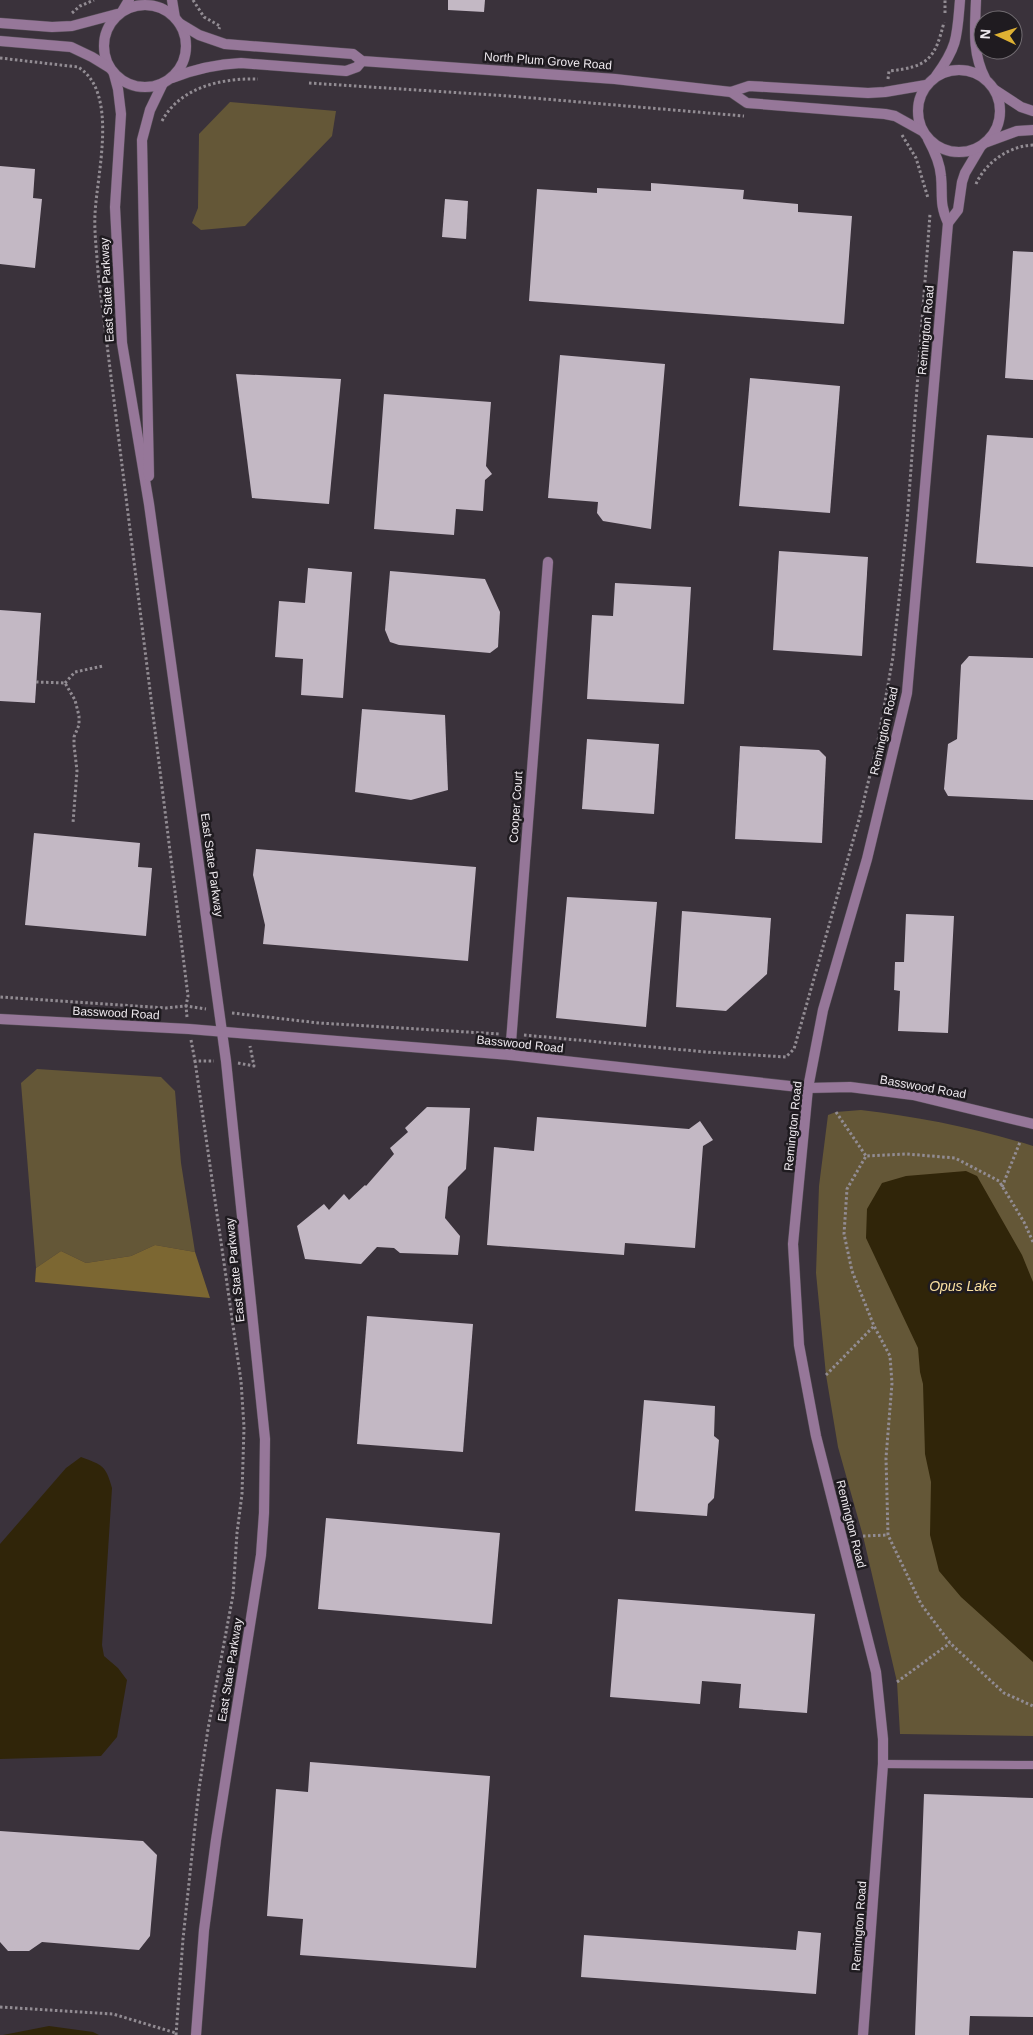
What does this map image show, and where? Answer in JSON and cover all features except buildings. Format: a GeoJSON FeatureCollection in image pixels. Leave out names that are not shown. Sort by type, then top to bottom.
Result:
{"type":"FeatureCollection","features":[{"type":"Feature","properties":{"kind":"street"},"geometry":{"type":"LineString","coordinates":[[112,71],[104,56],[104,36],[109,24],[121,12],[129,0]]}},
{"type":"Feature","properties":{"kind":"street"},"geometry":{"type":"LineString","coordinates":[[0,41],[71,47],[92,57],[126,83],[149,87],[166,81],[179,69],[184,57],[186,43],[177,21],[172,0]]}},
{"type":"Feature","properties":{"kind":"street"},"geometry":{"type":"LineString","coordinates":[[960,0],[956,42],[946,62],[936,76],[926,85],[917,107],[919,124],[925,135],[939,148],[953,152],[968,151],[1017,131],[1033,130]]}},
{"type":"Feature","properties":{"kind":"street"},"geometry":{"type":"LineString","coordinates":[[976,0],[974,44],[979,68],[984,78],[994,90],[1021,107],[1033,110]]}},
{"type":"Feature","properties":{"kind":"street"},"geometry":{"type":"LineString","coordinates":[[0,23],[52,27],[72,26],[121,12],[136,5],[150,5],[164,9],[177,21]]}},
{"type":"Feature","properties":{"kind":"street","name":"North Plum Grove Road"},"geometry":{"type":"LineString","coordinates":[[177,21],[199,35],[225,44],[353,54],[362,61],[616,79],[731,92],[749,86],[868,93],[926,85]]}},
{"type":"Feature","properties":{"kind":"street","name":"North Plum Grove Road"},"geometry":{"type":"LineString","coordinates":[[166,81],[199,68],[229,64],[241,63],[346,71],[357,67],[362,61]]}},
{"type":"Feature","properties":{"kind":"street"},"geometry":{"type":"LineString","coordinates":[[936,76],[960,69],[984,78]]}},
{"type":"Feature","properties":{"kind":"street","name":"East State Parkway"},"geometry":{"type":"LineString","coordinates":[[112,71],[118,89],[121,114],[115,207],[122,343],[149,504],[223,1032],[263,1408],[265,1483],[260,1555],[225,1777],[204,1930],[196,2035]]}},
{"type":"Feature","properties":{"kind":"street","name":"East State Parkway"},"geometry":{"type":"LineString","coordinates":[[149,504],[149,403],[142,140],[150,110],[166,81]]}},
{"type":"Feature","properties":{"kind":"street"},"geometry":{"type":"LineString","coordinates":[[983,145],[995,131],[1000,115],[1000,106],[994,90]]}},
{"type":"Feature","properties":{"kind":"street","name":"North Plum Grove Road"},"geometry":{"type":"LineString","coordinates":[[731,92],[747,103],[895,116],[925,135]]}},
{"type":"Feature","properties":{"kind":"street","name":"Remington Road"},"geometry":{"type":"LineString","coordinates":[[863,2035],[883,1764],[883,1739],[876,1672],[816,1436],[800,1345],[793,1244],[808,1088],[823,1010],[867,859],[907,693],[948,222],[942,208],[939,164],[925,135]]}},
{"type":"Feature","properties":{"kind":"street","name":"Remington Road"},"geometry":{"type":"LineString","coordinates":[[948,222],[958,210],[962,180],[983,145]]}},
{"type":"Feature","properties":{"kind":"street","name":"Cooper Court"},"geometry":{"type":"LineString","coordinates":[[510,1055],[548,562]]}},
{"type":"Feature","properties":{"kind":"street","name":"Basswood Road"},"geometry":{"type":"LineString","coordinates":[[0,1019],[223,1032],[510,1055],[808,1088],[850,1087],[913,1095],[1033,1124]]}},
{"type":"Feature","properties":{"kind":"lane"},"geometry":{"type":"LineString","coordinates":[[883,1764],[1033,1765]]}},
{"type":"Feature","properties":{"kind":"path"},"geometry":{"type":"LineString","coordinates":[[72,11],[94,0]]}},
{"type":"Feature","properties":{"kind":"path"},"geometry":{"type":"LineString","coordinates":[[194,0],[204,17],[220,26]]}},
{"type":"Feature","properties":{"kind":"path"},"geometry":{"type":"LineString","coordinates":[[889,71],[915,67],[928,60],[937,46],[944,20]]}},
{"type":"Feature","properties":{"kind":"path"},"geometry":{"type":"LineString","coordinates":[[0,58],[78,67],[86,72],[92,80],[101,103],[103,121],[95,216],[98,272],[188,996],[186,1006],[166,1008],[0,997]]}},
{"type":"Feature","properties":{"kind":"path"},"geometry":{"type":"LineString","coordinates":[[159,128],[164,116],[174,104],[190,92],[216,83],[242,79],[261,79]]}},
{"type":"Feature","properties":{"kind":"path"},"geometry":{"type":"LineString","coordinates":[[307,82],[508,96],[752,117]]}},
{"type":"Feature","properties":{"kind":"path"},"geometry":{"type":"LineString","coordinates":[[786,1057],[794,1049],[860,816],[877,746],[893,657],[908,512],[930,219],[926,192],[916,158],[912,149],[898,131]]}},
{"type":"Feature","properties":{"kind":"path"},"geometry":{"type":"LineString","coordinates":[[976,185],[983,170],[994,160],[1005,154],[1033,145]]}},
{"type":"Feature","properties":{"kind":"path"},"geometry":{"type":"LineString","coordinates":[[36,682],[65,683],[76,672],[103,666]]}},
{"type":"Feature","properties":{"kind":"path"},"geometry":{"type":"LineString","coordinates":[[65,683],[75,700],[79,716],[79,725],[74,737],[77,771],[73,823]]}},
{"type":"Feature","properties":{"kind":"path"},"geometry":{"type":"LineString","coordinates":[[0,2007],[112,2014],[176,2034],[199,1789],[233,1595],[237,1533],[242,1494],[244,1427],[241,1381],[194,1061]]}},
{"type":"Feature","properties":{"kind":"path"},"geometry":{"type":"LineString","coordinates":[[836,1112],[866,1156]]}},
{"type":"Feature","properties":{"kind":"path"},"geometry":{"type":"LineString","coordinates":[[1002,1186],[1020,1142]]}},
{"type":"Feature","properties":{"kind":"path"},"geometry":{"type":"LineString","coordinates":[[866,1156],[907,1154],[955,1158],[999,1181],[1024,1222],[1033,1242]]}},
{"type":"Feature","properties":{"kind":"path"},"geometry":{"type":"LineString","coordinates":[[866,1156],[848,1189],[844,1234],[852,1271],[874,1326],[890,1356],[892,1384],[886,1458],[888,1535],[920,1604],[950,1643],[1004,1693],[1033,1706]]}},
{"type":"Feature","properties":{"kind":"path"},"geometry":{"type":"LineString","coordinates":[[826,1375],[874,1326]]}},
{"type":"Feature","properties":{"kind":"path"},"geometry":{"type":"LineString","coordinates":[[863,1536],[888,1535]]}},
{"type":"Feature","properties":{"kind":"path"},"geometry":{"type":"LineString","coordinates":[[896,1682],[950,1643]]}},
{"type":"Feature","properties":{"kind":"shaded area"},"geometry":{"type":"Polygon","coordinates":[[[230,102],[336,111],[332,136],[245,226],[201,230],[192,223],[198,208],[199,134],[230,102]]]}},
{"type":"Feature","properties":{"kind":"shaded area"},"geometry":{"type":"Polygon","coordinates":[[[37,1069],[161,1077],[175,1091],[181,1163],[195,1252],[155,1245],[131,1256],[86,1263],[61,1251],[36,1268],[21,1083],[37,1069]]]}},
{"type":"Feature","properties":{"kind":"shaded area"},"geometry":{"type":"Polygon","coordinates":[[[861,1110],[947,1124],[1033,1146],[1033,1736],[900,1734],[897,1682],[863,1536],[838,1447],[826,1375],[816,1273],[819,1186],[828,1115],[836,1112],[861,1110]]]}},
{"type":"Feature","properties":{"kind":"shaded area"},"geometry":{"type":"Polygon","coordinates":[[[155,1245],[195,1252],[210,1298],[35,1282],[36,1268],[61,1251],[86,1263],[131,1256],[155,1245]]]}},
{"type":"Feature","properties":{"kind":"water","name":"Opus Lake"},"geometry":{"type":"Polygon","coordinates":[[[966,1171],[977,1176],[1022,1255],[1033,1282],[1033,1662],[961,1597],[939,1571],[930,1535],[931,1482],[925,1454],[923,1384],[918,1348],[866,1238],[867,1209],[882,1183],[906,1176],[966,1171]]]}},
{"type":"Feature","properties":{"kind":"water"},"geometry":{"type":"Polygon","coordinates":[[[81,1457],[102,1467],[108,1475],[112,1488],[102,1645],[104,1656],[118,1668],[127,1680],[117,1737],[101,1756],[0,1759],[0,1544],[66,1468],[81,1457]]]}},
{"type":"Feature","properties":{"kind":"water"},"geometry":{"type":"Polygon","coordinates":[[[49,2026],[93,2032],[99,2035],[3,2035],[49,2026]]]}}]}
